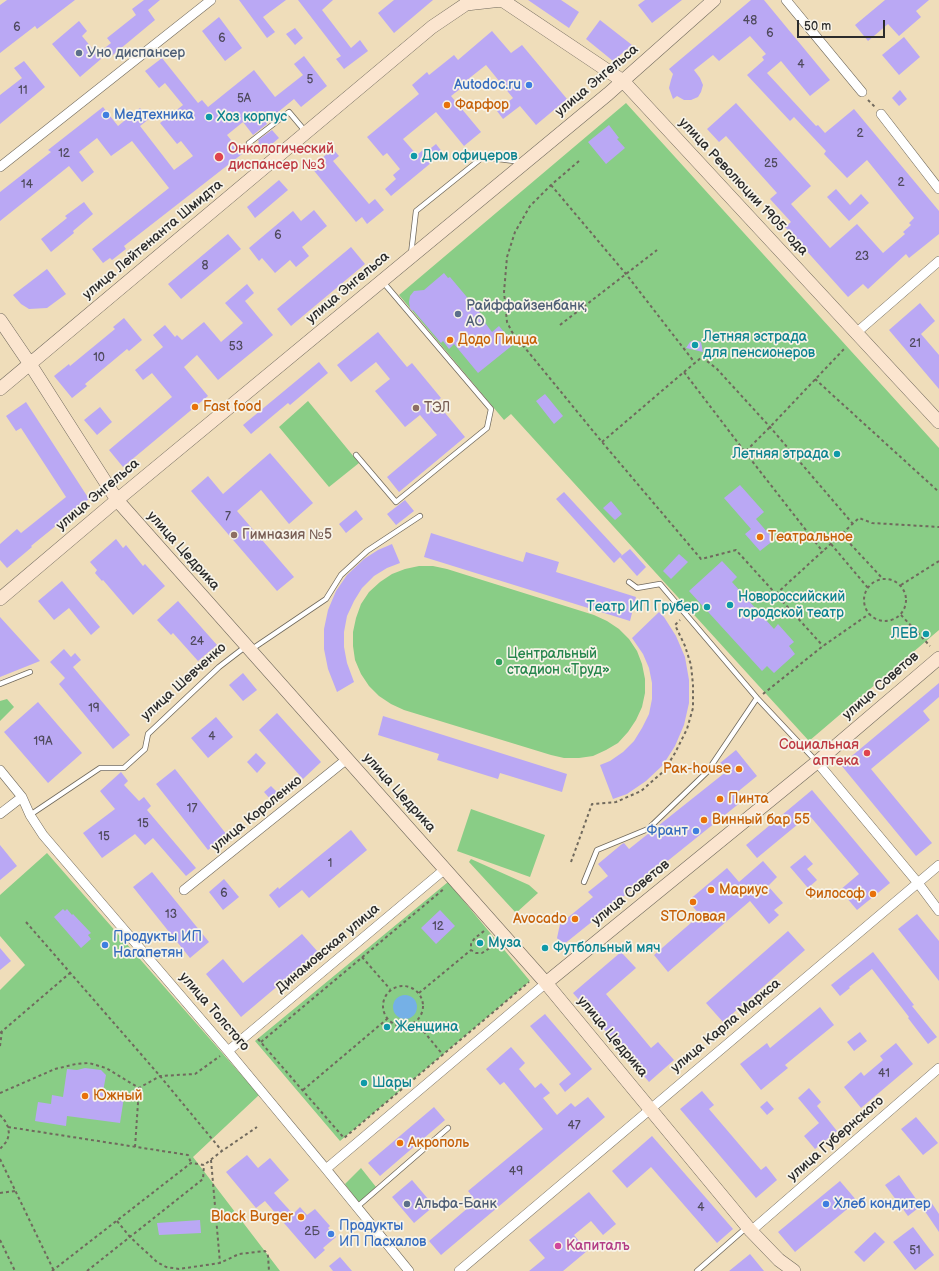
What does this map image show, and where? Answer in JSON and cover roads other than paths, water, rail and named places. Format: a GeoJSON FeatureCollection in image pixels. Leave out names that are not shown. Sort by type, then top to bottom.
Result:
{"type":"FeatureCollection","features":[{"type":"Feature","properties":{"kind":"street"},"geometry":{"type":"LineString","coordinates":[[0,167],[211,0]]}},
{"type":"Feature","properties":{"kind":"street","name":"улица Революции 1905 года"},"geometry":{"type":"LineString","coordinates":[[502,0],[623,81],[939,422]]}},
{"type":"Feature","properties":{"kind":"street","name":"улица Лейтенанта Шмидта"},"geometry":{"type":"LineString","coordinates":[[0,389],[432,27],[466,4],[502,0]]}},
{"type":"Feature","properties":{"kind":"street","name":"улица Энгельса"},"geometry":{"type":"LineString","coordinates":[[0,599],[116,500],[623,81],[714,0]]}},
{"type":"Feature","properties":{"kind":"street"},"geometry":{"type":"LineString","coordinates":[[786,0],[862,92]]}},
{"type":"Feature","properties":{"kind":"street"},"geometry":{"type":"LineString","coordinates":[[881,114],[939,189]]}},
{"type":"Feature","properties":{"kind":"street"},"geometry":{"type":"LineString","coordinates":[[856,332],[939,261]]}},
{"type":"Feature","properties":{"kind":"street","name":"улица Цедрика"},"geometry":{"type":"LineString","coordinates":[[0,320],[30,364],[116,500],[546,983],[750,1228],[780,1260],[794,1271]]}},
{"type":"Feature","properties":{"kind":"street","name":"улица Советов"},"geometry":{"type":"LineString","coordinates":[[326,1169],[546,983],[817,762],[939,658]]}},
{"type":"Feature","properties":{"kind":"street","name":"улица Короленко"},"geometry":{"type":"LineString","coordinates":[[184,890],[347,759]]}},
{"type":"Feature","properties":{"kind":"street"},"geometry":{"type":"LineString","coordinates":[[817,762],[918,882],[939,911]]}},
{"type":"Feature","properties":{"kind":"street","name":"улица Толстого"},"geometry":{"type":"LineString","coordinates":[[0,770],[22,797],[30,815],[43,835],[228,1051],[409,1271]]}},
{"type":"Feature","properties":{"kind":"street"},"geometry":{"type":"LineString","coordinates":[[0,814],[22,797]]}},
{"type":"Feature","properties":{"kind":"street","name":"улица Карла Маркса"},"geometry":{"type":"LineString","coordinates":[[459,1271],[939,865]]}},
{"type":"Feature","properties":{"kind":"street","name":"Динамовская улица"},"geometry":{"type":"LineString","coordinates":[[228,1051],[445,869]]}},
{"type":"Feature","properties":{"kind":"street","name":"улица Губернского"},"geometry":{"type":"LineString","coordinates":[[750,1228],[939,1068]]}},
{"type":"Feature","properties":{"kind":"lane"},"geometry":{"type":"LineString","coordinates":[[249,143],[290,112],[306,132]]}},
{"type":"Feature","properties":{"kind":"lane"},"geometry":{"type":"LineString","coordinates":[[410,257],[416,212],[483,157],[526,162]]}},
{"type":"Feature","properties":{"kind":"lane"},"geometry":{"type":"LineString","coordinates":[[356,455],[396,502],[487,428],[491,409],[382,281]]}},
{"type":"Feature","properties":{"kind":"lane","name":"улица Шевченко"},"geometry":{"type":"LineString","coordinates":[[30,815],[100,768],[124,768],[145,749],[148,734],[219,667],[326,599],[341,575],[367,551],[420,516]]}},
{"type":"Feature","properties":{"kind":"lane"},"geometry":{"type":"LineString","coordinates":[[628,582],[637,588],[660,584],[757,698],[817,762]]}},
{"type":"Feature","properties":{"kind":"lane"},"geometry":{"type":"LineString","coordinates":[[0,684],[30,672]]}},
{"type":"Feature","properties":{"kind":"lane"},"geometry":{"type":"LineString","coordinates":[[584,882],[596,850],[648,829],[707,772],[757,698]]}},
{"type":"Feature","properties":{"kind":"lane"},"geometry":{"type":"LineString","coordinates":[[357,1207],[448,1128]]}},
{"type":"Feature","properties":{"kind":"lane"},"geometry":{"type":"LineString","coordinates":[[697,1271],[750,1228]]}},
{"type":"Feature","properties":{"kind":"water"},"geometry":{"type":"Polygon","coordinates":[[[405,995],[413,999],[417,1007],[413,1015],[405,1019],[397,1015],[393,1007],[397,999],[405,995]]]}},
{"type":"Feature","properties":{"kind":"place","name":"Уно диспансер"},"geometry":{"type":"Point","coordinates":[79,53]}},
{"type":"Feature","properties":{"kind":"place","name":"Autodoc.ru"},"geometry":{"type":"Point","coordinates":[529,85]}},
{"type":"Feature","properties":{"kind":"place","name":"Фарфор"},"geometry":{"type":"Point","coordinates":[447,105]}},
{"type":"Feature","properties":{"kind":"place","name":"Медтехника"},"geometry":{"type":"Point","coordinates":[106,115]}},
{"type":"Feature","properties":{"kind":"place","name":"Хоз корпус"},"geometry":{"type":"Point","coordinates":[209,117]}},
{"type":"Feature","properties":{"kind":"place","name":"Дом офицеров"},"geometry":{"type":"Point","coordinates":[414,156]}},
{"type":"Feature","properties":{"kind":"place","name":"Онкологический диспансер №3"},"geometry":{"type":"Point","coordinates":[219,157]}},
{"type":"Feature","properties":{"kind":"place","name":"Райффайзенбанк, АО"},"geometry":{"type":"Point","coordinates":[458,314]}},
{"type":"Feature","properties":{"kind":"place","name":"Додо Пицца"},"geometry":{"type":"Point","coordinates":[450,340]}},
{"type":"Feature","properties":{"kind":"place","name":"Летняя эстрада для пенсионеров"},"geometry":{"type":"Point","coordinates":[695,345]}},
{"type":"Feature","properties":{"kind":"place","name":"Fast food"},"geometry":{"type":"Point","coordinates":[195,407]}},
{"type":"Feature","properties":{"kind":"place","name":"ТЭЛ"},"geometry":{"type":"Point","coordinates":[416,408]}},
{"type":"Feature","properties":{"kind":"place","name":"Летняя этрада"},"geometry":{"type":"Point","coordinates":[837,454]}},
{"type":"Feature","properties":{"kind":"place","name":"Гимназия №5"},"geometry":{"type":"Point","coordinates":[234,535]}},
{"type":"Feature","properties":{"kind":"place","name":"Театральное"},"geometry":{"type":"Point","coordinates":[760,537]}},
{"type":"Feature","properties":{"kind":"place","name":"Новороссийский городской театр"},"geometry":{"type":"Point","coordinates":[730,605]}},
{"type":"Feature","properties":{"kind":"place","name":"Театр ИП Грубер"},"geometry":{"type":"Point","coordinates":[707,607]}},
{"type":"Feature","properties":{"kind":"place","name":"ЛЕВ"},"geometry":{"type":"Point","coordinates":[926,634]}},
{"type":"Feature","properties":{"kind":"place","name":"Центральный стадион «Труд»"},"geometry":{"type":"Point","coordinates":[499,662]}},
{"type":"Feature","properties":{"kind":"place","name":"Социальная аптека"},"geometry":{"type":"Point","coordinates":[867,753]}},
{"type":"Feature","properties":{"kind":"place","name":"Рак-house"},"geometry":{"type":"Point","coordinates":[739,769]}},
{"type":"Feature","properties":{"kind":"place","name":"Пинта"},"geometry":{"type":"Point","coordinates":[720,799]}},
{"type":"Feature","properties":{"kind":"place","name":"Винный бар 55"},"geometry":{"type":"Point","coordinates":[704,820]}},
{"type":"Feature","properties":{"kind":"place","name":"Франт"},"geometry":{"type":"Point","coordinates":[696,831]}},
{"type":"Feature","properties":{"kind":"place","name":"Мариус"},"geometry":{"type":"Point","coordinates":[711,890]}},
{"type":"Feature","properties":{"kind":"place","name":"Философ"},"geometry":{"type":"Point","coordinates":[873,894]}},
{"type":"Feature","properties":{"kind":"place","name":"STOловая"},"geometry":{"type":"Point","coordinates":[693,902]}},
{"type":"Feature","properties":{"kind":"place","name":"Avocado"},"geometry":{"type":"Point","coordinates":[575,919]}},
{"type":"Feature","properties":{"kind":"place","name":"Муза"},"geometry":{"type":"Point","coordinates":[480,943]}},
{"type":"Feature","properties":{"kind":"place","name":"Продукты ИП Нагапетян"},"geometry":{"type":"Point","coordinates":[105,945]}},
{"type":"Feature","properties":{"kind":"place","name":"Футбольный мяч"},"geometry":{"type":"Point","coordinates":[545,948]}},
{"type":"Feature","properties":{"kind":"place","name":"Женщина"},"geometry":{"type":"Point","coordinates":[387,1027]}},
{"type":"Feature","properties":{"kind":"place","name":"Шары"},"geometry":{"type":"Point","coordinates":[364,1083]}},
{"type":"Feature","properties":{"kind":"place","name":"Южный"},"geometry":{"type":"Point","coordinates":[85,1096]}},
{"type":"Feature","properties":{"kind":"place","name":"Акрополь"},"geometry":{"type":"Point","coordinates":[400,1143]}},
{"type":"Feature","properties":{"kind":"place","name":"Альфа-Банк"},"geometry":{"type":"Point","coordinates":[407,1204]}},
{"type":"Feature","properties":{"kind":"place","name":"Хлеб кондитер"},"geometry":{"type":"Point","coordinates":[826,1204]}},
{"type":"Feature","properties":{"kind":"place","name":"Black Burger"},"geometry":{"type":"Point","coordinates":[301,1217]}},
{"type":"Feature","properties":{"kind":"place","name":"Продукты ИП Пасхалов"},"geometry":{"type":"Point","coordinates":[331,1234]}},
{"type":"Feature","properties":{"kind":"place","name":"Капиталъ"},"geometry":{"type":"Point","coordinates":[558,1246]}}]}
